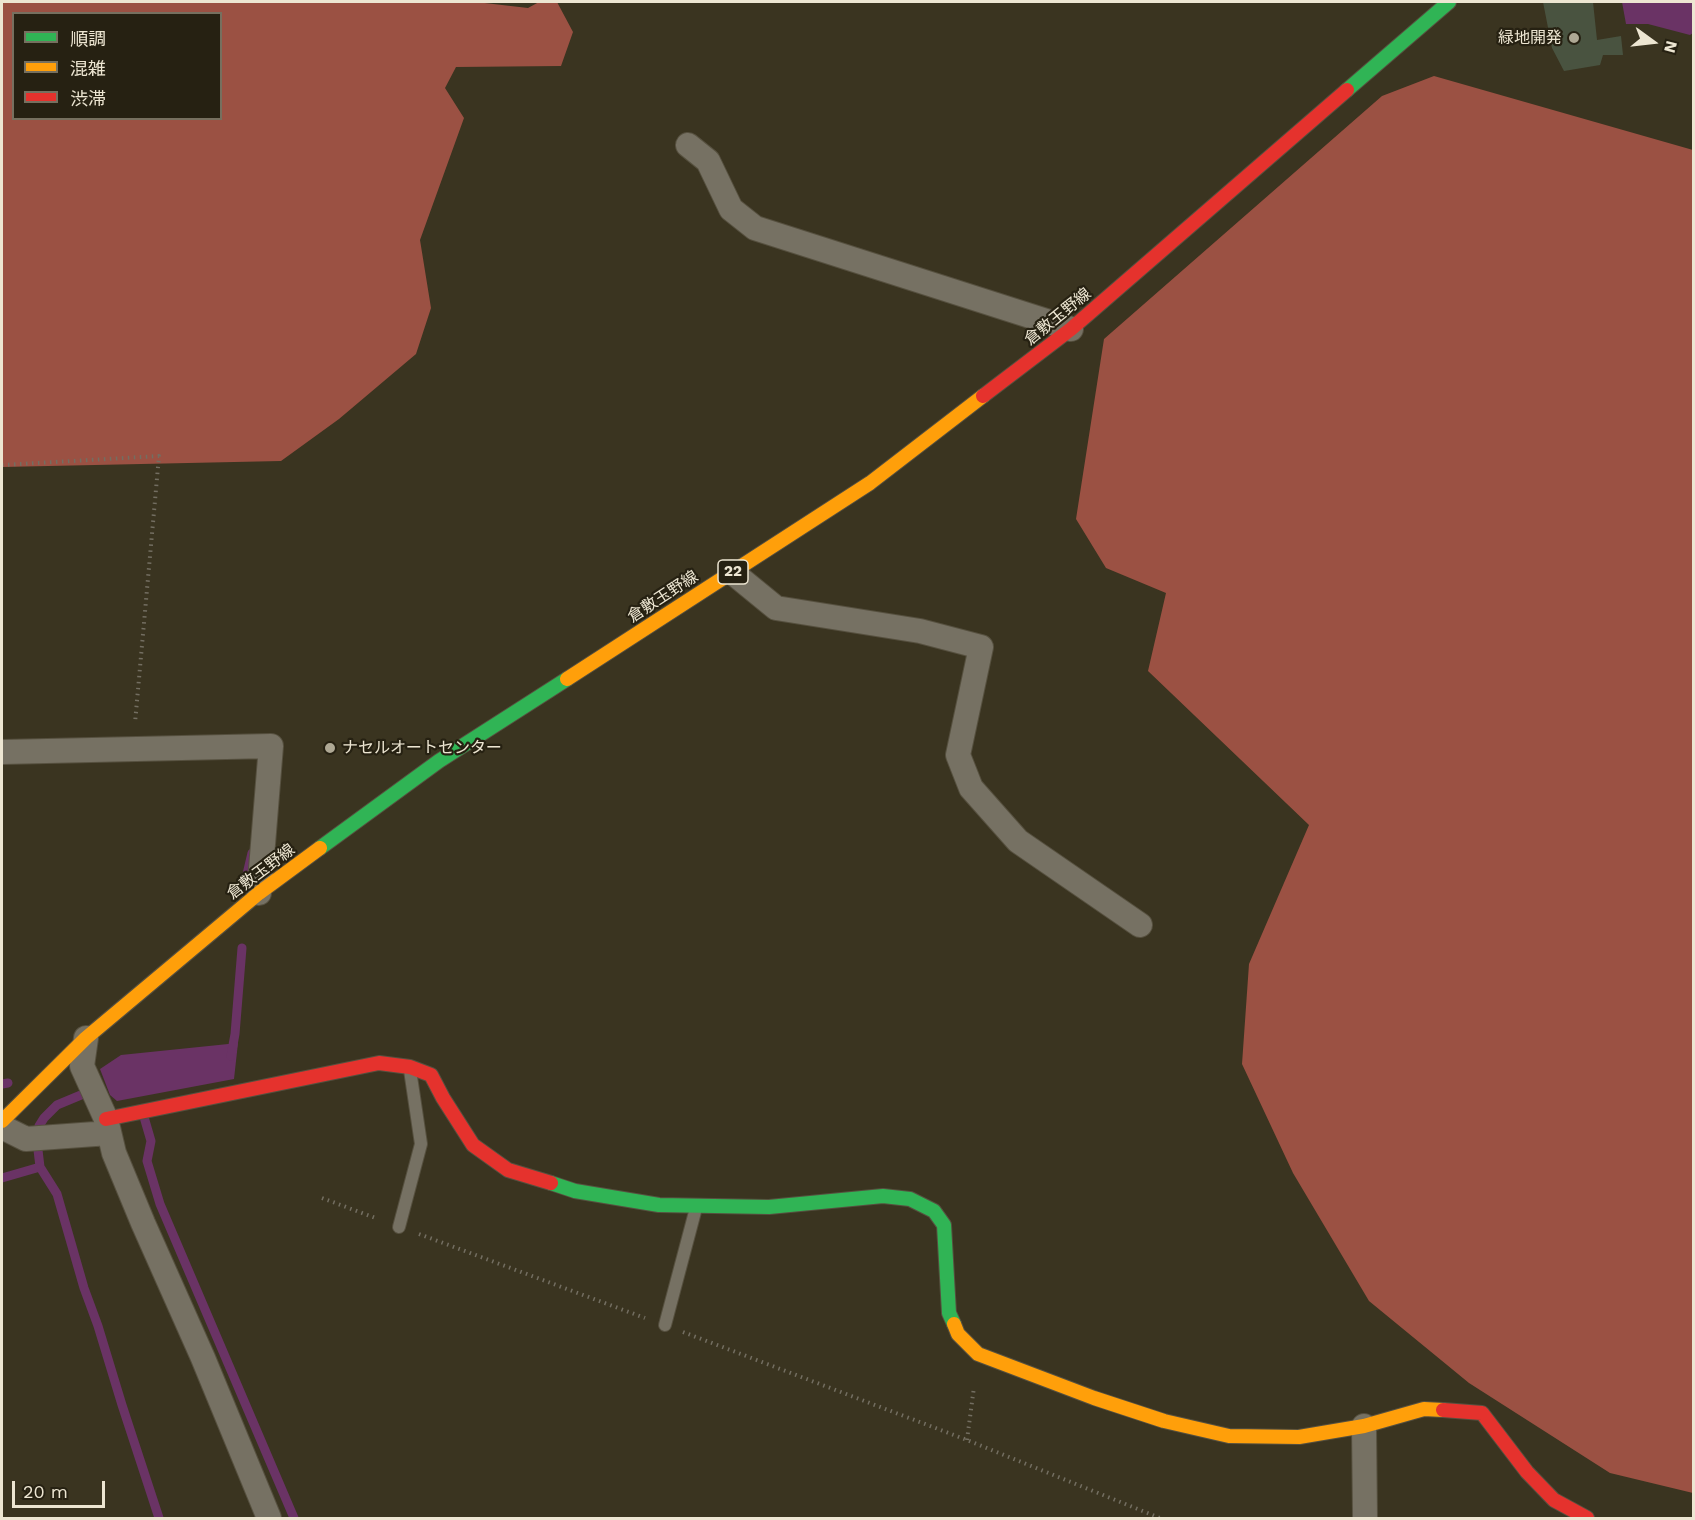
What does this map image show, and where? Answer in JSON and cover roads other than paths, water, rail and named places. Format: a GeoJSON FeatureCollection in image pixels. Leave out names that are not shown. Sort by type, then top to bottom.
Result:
{"type":"FeatureCollection","features":[{"type":"Feature","properties":{"kind":"main road","name":"倉敷玉野線"},"geometry":{"type":"LineString","coordinates":[[2,1121],[86,1038],[259,893],[439,761],[870,483],[1071,329],[1449,2]]}},
{"type":"Feature","properties":{"kind":"main road"},"geometry":{"type":"LineString","coordinates":[[104,1118],[379,1063],[410,1067],[431,1075],[473,1145],[508,1170],[575,1191],[659,1205],[769,1207],[883,1196],[910,1200],[934,1211],[944,1225],[949,1313],[958,1334],[978,1354],[1094,1398],[1164,1421],[1229,1436],[1299,1437],[1364,1426],[1424,1409],[1482,1413],[1527,1472],[1554,1500],[1587,1518]]}},
{"type":"Feature","properties":{"kind":"street"},"geometry":{"type":"LineString","coordinates":[[688,146],[708,161],[731,209],[755,228],[1071,329]]}},
{"type":"Feature","properties":{"kind":"street"},"geometry":{"type":"LineString","coordinates":[[732,572],[776,608],[920,631],[981,647],[958,755],[971,788],[1018,841],[1140,925]]}},
{"type":"Feature","properties":{"kind":"street"},"geometry":{"type":"LineString","coordinates":[[2,752],[271,746],[259,893]]}},
{"type":"Feature","properties":{"kind":"street"},"geometry":{"type":"LineString","coordinates":[[86,1038],[82,1066],[104,1118],[114,1154],[142,1223],[203,1358],[269,1518]]}},
{"type":"Feature","properties":{"kind":"street"},"geometry":{"type":"LineString","coordinates":[[2,1127],[26,1139],[38,1138],[104,1118]]}},
{"type":"Feature","properties":{"kind":"street"},"geometry":{"type":"LineString","coordinates":[[1364,1426],[1365,1518]]}},
{"type":"Feature","properties":{"kind":"lane"},"geometry":{"type":"LineString","coordinates":[[399,1227],[421,1144],[410,1067]]}},
{"type":"Feature","properties":{"kind":"lane"},"geometry":{"type":"LineString","coordinates":[[664,1325],[697,1206]]}},
{"type":"Feature","properties":{"kind":"waterway"},"geometry":{"type":"LineString","coordinates":[[247,874],[252,853]]}},
{"type":"Feature","properties":{"kind":"waterway"},"geometry":{"type":"LineString","coordinates":[[231,1056],[242,948]]}},
{"type":"Feature","properties":{"kind":"waterway"},"geometry":{"type":"LineString","coordinates":[[2,1084],[8,1083]]}},
{"type":"Feature","properties":{"kind":"waterway"},"geometry":{"type":"LineString","coordinates":[[2,1178],[40,1167],[39,1126],[44,1118],[57,1105],[93,1090]]}},
{"type":"Feature","properties":{"kind":"waterway"},"geometry":{"type":"LineString","coordinates":[[144,1117],[151,1141],[147,1161],[160,1204],[294,1518]]}},
{"type":"Feature","properties":{"kind":"waterway"},"geometry":{"type":"LineString","coordinates":[[40,1167],[57,1194],[84,1288],[159,1518]]}},
{"type":"Feature","properties":{"kind":"place","name":"緑地開発"},"geometry":{"type":"Point","coordinates":[1574,38]}},
{"type":"Feature","properties":{"kind":"place","name":"ナセルオートセンター"},"geometry":{"type":"Point","coordinates":[330,748]}}]}
